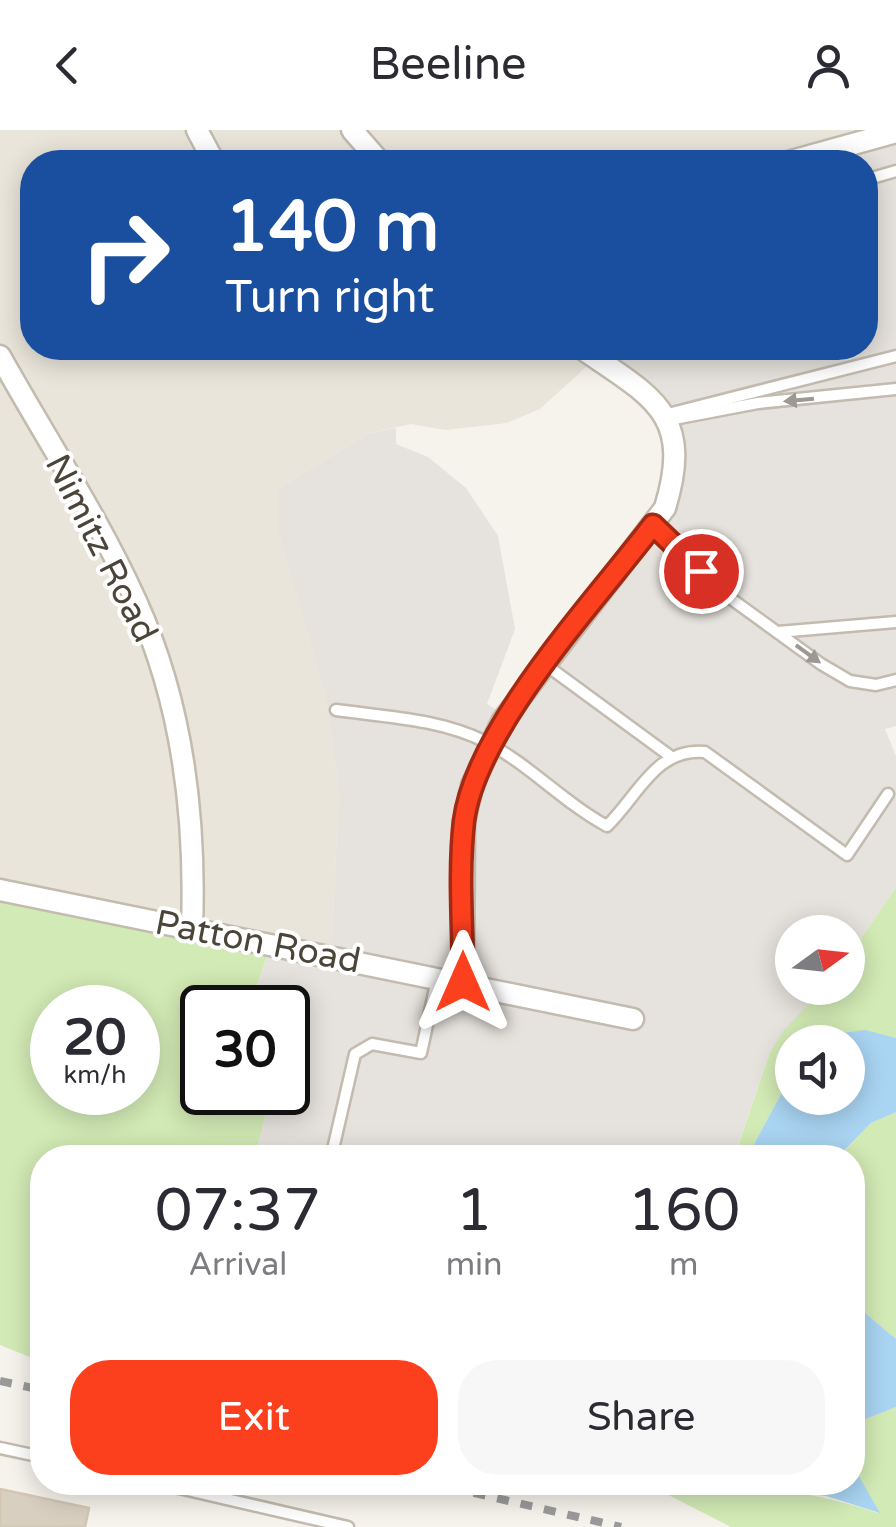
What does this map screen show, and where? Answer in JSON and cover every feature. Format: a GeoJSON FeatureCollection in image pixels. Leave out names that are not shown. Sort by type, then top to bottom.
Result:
{"type":"FeatureCollection","features":[{"type":"Feature","properties":{"kind":"street"},"geometry":{"type":"LineString","coordinates":[[352,130],[370,150]]}},
{"type":"Feature","properties":{"kind":"street"},"geometry":{"type":"LineString","coordinates":[[831,150],[896,132]]}},
{"type":"Feature","properties":{"kind":"street","name":"Nimitz Road"},"geometry":{"type":"LineString","coordinates":[[0,356],[136,600],[154,646],[187,778],[194,854],[192,928]]}},
{"type":"Feature","properties":{"kind":"street"},"geometry":{"type":"LineString","coordinates":[[463,982],[464,822],[472,784],[490,744],[665,508],[674,479],[677,448],[666,417],[641,389],[599,360]]}},
{"type":"Feature","properties":{"kind":"street","name":"Patton Road"},"geometry":{"type":"LineString","coordinates":[[0,890],[634,1018]]}},
{"type":"Feature","properties":{"kind":"lane"},"geometry":{"type":"LineString","coordinates":[[666,417],[896,356]]}},
{"type":"Feature","properties":{"kind":"lane"},"geometry":{"type":"LineString","coordinates":[[666,417],[758,403],[896,390]]}},
{"type":"Feature","properties":{"kind":"lane"},"geometry":{"type":"LineString","coordinates":[[653,525],[730,598],[850,681],[876,685],[896,680]]}},
{"type":"Feature","properties":{"kind":"lane"},"geometry":{"type":"LineString","coordinates":[[777,632],[896,622]]}},
{"type":"Feature","properties":{"kind":"lane"},"geometry":{"type":"LineString","coordinates":[[546,666],[670,756]]}},
{"type":"Feature","properties":{"kind":"lane"},"geometry":{"type":"LineString","coordinates":[[336,710],[440,724],[490,744],[607,826],[670,756],[684,750],[705,752],[846,855],[888,794]]}},
{"type":"Feature","properties":{"kind":"lane"},"geometry":{"type":"LineString","coordinates":[[334,1145],[356,1054],[372,1044],[421,1053],[437,978]]}},
{"type":"Feature","properties":{"kind":"lane"},"geometry":{"type":"LineString","coordinates":[[0,1448],[30,1454]]}},
{"type":"Feature","properties":{"kind":"lane"},"geometry":{"type":"LineString","coordinates":[[209,1495],[348,1527]]}},
{"type":"Feature","properties":{"kind":"shaded area"},"geometry":{"type":"Polygon","coordinates":[[[0,130],[896,130],[849,150],[20,150],[20,360],[594,360],[540,409],[507,423],[445,430],[411,424],[370,433],[279,488],[296,593],[327,704],[339,791],[332,939],[325,956],[0,891],[0,130]]]}},
{"type":"Feature","properties":{"kind":"shaded area"},"geometry":{"type":"Polygon","coordinates":[[[896,140],[896,726],[885,729],[896,756],[896,887],[865,933],[865,915],[775,915],[775,1005],[810,1005],[793,1025],[775,1025],[775,1046],[738,1145],[258,1145],[266,1115],[310,1115],[310,985],[257,985],[270,946],[325,955],[332,939],[339,791],[327,704],[277,525],[279,488],[370,433],[396,428],[396,444],[428,457],[466,488],[498,536],[515,629],[487,704],[507,716],[659,501],[669,462],[652,412],[598,360],[878,360],[878,150],[862,150],[896,140]]]}},
{"type":"Feature","properties":{"kind":"green space"},"geometry":{"type":"Polygon","coordinates":[[[896,887],[896,1038],[865,1034],[865,1025],[789,1025],[808,1005],[865,1005],[865,933],[896,887]]]}},
{"type":"Feature","properties":{"kind":"green space"},"geometry":{"type":"Polygon","coordinates":[[[0,891],[270,946],[257,985],[180,985],[180,1115],[266,1115],[258,1145],[30,1145],[30,1357],[0,1345],[0,891]]]}},
{"type":"Feature","properties":{"kind":"green space"},"geometry":{"type":"Polygon","coordinates":[[[775,1044],[775,1105],[754,1145],[738,1145],[775,1044]]]}},
{"type":"Feature","properties":{"kind":"green space"},"geometry":{"type":"Polygon","coordinates":[[[896,1112],[896,1339],[865,1313],[865,1145],[850,1145],[871,1123],[896,1112]]]}},
{"type":"Feature","properties":{"kind":"green space"},"geometry":{"type":"Polygon","coordinates":[[[896,1407],[896,1527],[731,1527],[668,1495],[808,1495],[878,1513],[865,1489],[865,1419],[896,1407]]]}},
{"type":"Feature","properties":{"kind":"water"},"geometry":{"type":"Polygon","coordinates":[[[865,1030],[896,1038],[896,1112],[871,1123],[850,1145],[754,1145],[775,1105],[775,1115],[865,1115],[865,1030]]]}},
{"type":"Feature","properties":{"kind":"water"},"geometry":{"type":"Polygon","coordinates":[[[865,1313],[896,1339],[896,1407],[865,1419],[865,1313]]]}},
{"type":"Feature","properties":{"kind":"water"},"geometry":{"type":"Polygon","coordinates":[[[865,1487],[880,1513],[819,1495],[865,1495],[865,1487]]]}},
{"type":"Feature","properties":{"kind":"building"},"geometry":{"type":"Polygon","coordinates":[[[0,1489],[89,1508],[85,1527],[0,1527],[0,1489]]]}},
{"type":"Feature","properties":{"kind":"railway"},"geometry":{"type":"LineString","coordinates":[[0,1381],[30,1387]]}},
{"type":"Feature","properties":{"kind":"railway"},"geometry":{"type":"LineString","coordinates":[[483,1495],[621,1527]]}},
{"type":"Feature","properties":{"kind":"route"},"geometry":{"type":"LineString","coordinates":[[463,982],[464,822],[472,784],[490,744],[504,720],[653,525],[701,571]]}}]}
